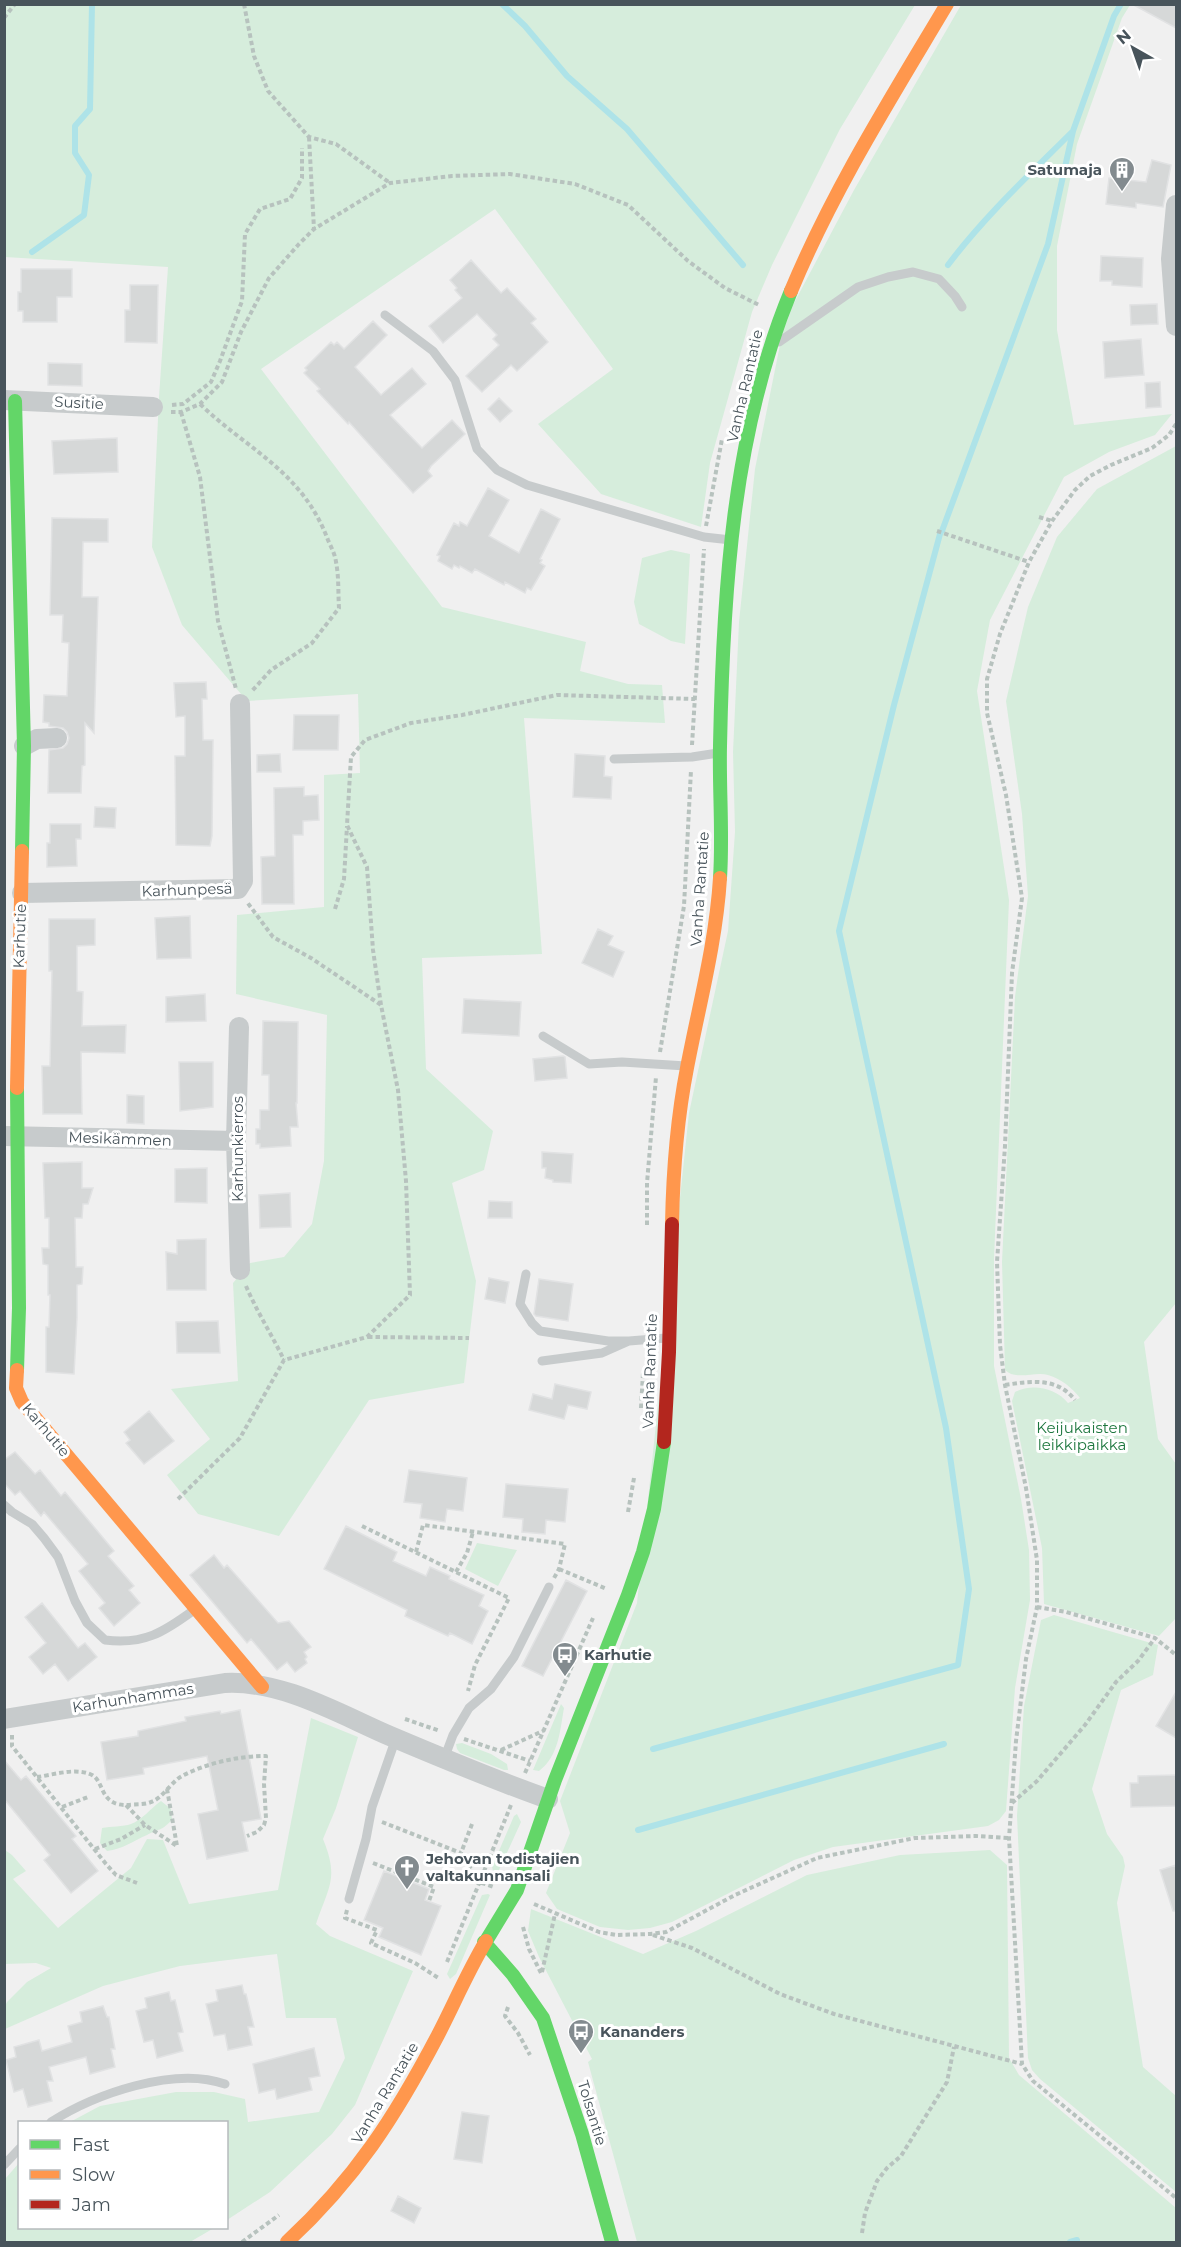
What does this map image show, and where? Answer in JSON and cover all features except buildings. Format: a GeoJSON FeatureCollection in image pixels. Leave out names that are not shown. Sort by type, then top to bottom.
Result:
{"type":"FeatureCollection","features":[{"type":"Feature","properties":{"kind":"main road","name":"Vanha Rantatie"},"geometry":{"type":"LineString","coordinates":[[287,2242],[330,2201],[378,2140],[412,2085],[484,1942],[515,1895],[548,1799],[616,1629],[650,1532],[664,1444],[669,1338],[671,1203],[681,1098],[716,932],[722,815],[720,753],[723,657],[733,540],[750,425],[770,349],[799,270],[833,201],[877,121],[947,4]]}},
{"type":"Feature","properties":{"kind":"main road","name":"Karhutie"},"geometry":{"type":"LineString","coordinates":[[10,401],[13,646],[24,747],[22,893],[10,1136],[19,1308],[16,1388],[18,1395],[262,1687]]}},
{"type":"Feature","properties":{"kind":"main road","name":"Vanha Rantatie"},"geometry":{"type":"LineString","coordinates":[[484,1942],[503,1884],[548,1799]]}},
{"type":"Feature","properties":{"kind":"main road","name":"Tolsantie"},"geometry":{"type":"LineString","coordinates":[[484,1942],[513,1976],[543,2018],[582,2134],[612,2242]]}},
{"type":"Feature","properties":{"kind":"street"},"geometry":{"type":"LineString","coordinates":[[1176,205],[1170,259],[1176,326]]}},
{"type":"Feature","properties":{"kind":"street","name":"Susitie"},"geometry":{"type":"LineString","coordinates":[[10,401],[153,407]]}},
{"type":"Feature","properties":{"kind":"street","name":"Karhunpesä"},"geometry":{"type":"LineString","coordinates":[[22,893],[238,889],[243,880],[240,704]]}},
{"type":"Feature","properties":{"kind":"street"},"geometry":{"type":"LineString","coordinates":[[24,747],[37,739],[57,738]]}},
{"type":"Feature","properties":{"kind":"street","name":"Karhunkierros"},"geometry":{"type":"LineString","coordinates":[[239,1027],[236,1141],[240,1270]]}},
{"type":"Feature","properties":{"kind":"street","name":"Mesikämmen"},"geometry":{"type":"LineString","coordinates":[[10,1136],[236,1141]]}},
{"type":"Feature","properties":{"kind":"street","name":"Karhunhammas"},"geometry":{"type":"LineString","coordinates":[[8,1713],[225,1683],[241,1682],[262,1687]]}},
{"type":"Feature","properties":{"kind":"street"},"geometry":{"type":"LineString","coordinates":[[262,1687],[294,1695],[444,1759],[548,1799]]}},
{"type":"Feature","properties":{"kind":"lane"},"geometry":{"type":"LineString","coordinates":[[770,349],[858,286],[888,277],[913,272],[939,279],[962,307]]}},
{"type":"Feature","properties":{"kind":"lane"},"geometry":{"type":"LineString","coordinates":[[385,315],[433,351],[455,380],[477,449],[497,470],[527,485],[704,537],[733,540]]}},
{"type":"Feature","properties":{"kind":"lane"},"geometry":{"type":"LineString","coordinates":[[614,759],[692,757],[720,753]]}},
{"type":"Feature","properties":{"kind":"lane"},"geometry":{"type":"LineString","coordinates":[[543,1036],[589,1064],[622,1062],[686,1066]]}},
{"type":"Feature","properties":{"kind":"lane"},"geometry":{"type":"LineString","coordinates":[[526,1274],[520,1304],[540,1331],[608,1341],[669,1338]]}},
{"type":"Feature","properties":{"kind":"lane"},"geometry":{"type":"LineString","coordinates":[[542,1361],[602,1353],[629,1341]]}},
{"type":"Feature","properties":{"kind":"lane"},"geometry":{"type":"LineString","coordinates":[[4,1505],[32,1524],[44,1538],[58,1557],[75,1601],[87,1623],[105,1640],[136,1642],[172,1626],[196,1608]]}},
{"type":"Feature","properties":{"kind":"lane"},"geometry":{"type":"LineString","coordinates":[[444,1759],[453,1735],[469,1708],[491,1689],[514,1657],[549,1587]]}},
{"type":"Feature","properties":{"kind":"lane"},"geometry":{"type":"LineString","coordinates":[[349,1899],[372,1807],[396,1738]]}},
{"type":"Feature","properties":{"kind":"lane"},"geometry":{"type":"LineString","coordinates":[[53,2121],[113,2093],[159,2081],[205,2079],[225,2084]]}},
{"type":"Feature","properties":{"kind":"lane"},"geometry":{"type":"LineString","coordinates":[[4,2165],[18,2150]]}},
{"type":"Feature","properties":{"kind":"path"},"geometry":{"type":"LineString","coordinates":[[4,18],[15,4]]}},
{"type":"Feature","properties":{"kind":"path"},"geometry":{"type":"LineString","coordinates":[[244,4],[254,56],[268,91],[309,137],[336,144],[390,183]]}},
{"type":"Feature","properties":{"kind":"path"},"geometry":{"type":"LineString","coordinates":[[309,137],[314,229]]}},
{"type":"Feature","properties":{"kind":"path"},"geometry":{"type":"LineString","coordinates":[[153,407],[183,404],[211,382],[242,301],[245,234],[260,209],[290,198],[302,178],[302,148]]}},
{"type":"Feature","properties":{"kind":"path"},"geometry":{"type":"LineString","coordinates":[[153,407],[167,412],[181,412],[200,404],[222,382],[240,332],[269,278],[314,229],[390,183],[452,176],[510,174],[575,184],[628,206],[697,267],[725,288],[759,305]]}},
{"type":"Feature","properties":{"kind":"path"},"geometry":{"type":"LineString","coordinates":[[756,314],[764,294]]}},
{"type":"Feature","properties":{"kind":"path"},"geometry":{"type":"LineString","coordinates":[[200,404],[221,424],[258,450],[296,484],[322,523],[336,560],[339,608],[312,643],[271,670],[240,704]]}},
{"type":"Feature","properties":{"kind":"path"},"geometry":{"type":"LineString","coordinates":[[181,412],[200,477],[218,621],[240,704]]}},
{"type":"Feature","properties":{"kind":"path"},"geometry":{"type":"LineString","coordinates":[[1176,424],[1169,435],[1152,448],[1090,476],[1074,490],[1052,521],[1029,562],[1000,634],[987,679],[987,713],[1006,795],[1023,898],[1012,973],[1005,1146],[997,1262],[1000,1345],[1005,1385],[1026,1488],[1037,1560],[1037,1607],[1026,1659],[1016,1741],[1009,1838],[1022,2064],[1034,2081],[1176,2198]]}},
{"type":"Feature","properties":{"kind":"path"},"geometry":{"type":"LineString","coordinates":[[1169,435],[1176,434]]}},
{"type":"Feature","properties":{"kind":"path"},"geometry":{"type":"LineString","coordinates":[[647,1231],[647,1183],[657,1065],[684,906],[704,537],[723,438]]}},
{"type":"Feature","properties":{"kind":"path"},"geometry":{"type":"LineString","coordinates":[[1039,517],[1052,521]]}},
{"type":"Feature","properties":{"kind":"path"},"geometry":{"type":"LineString","coordinates":[[937,531],[1029,562]]}},
{"type":"Feature","properties":{"kind":"path"},"geometry":{"type":"LineString","coordinates":[[334,909],[344,879],[351,757],[364,740],[411,723],[462,716],[557,695],[695,699]]}},
{"type":"Feature","properties":{"kind":"path"},"geometry":{"type":"LineString","coordinates":[[347,825],[367,867],[372,950],[398,1090],[406,1181],[410,1295],[367,1336]]}},
{"type":"Feature","properties":{"kind":"path"},"geometry":{"type":"LineString","coordinates":[[238,889],[273,937],[320,964],[381,1005]]}},
{"type":"Feature","properties":{"kind":"path"},"geometry":{"type":"LineString","coordinates":[[240,1270],[256,1310],[284,1360]]}},
{"type":"Feature","properties":{"kind":"path"},"geometry":{"type":"LineString","coordinates":[[178,1499],[240,1438],[284,1360],[367,1336],[469,1338]]}},
{"type":"Feature","properties":{"kind":"path"},"geometry":{"type":"LineString","coordinates":[[641,1418],[643,1372]]}},
{"type":"Feature","properties":{"kind":"path"},"geometry":{"type":"LineString","coordinates":[[1005,1385],[1042,1381],[1064,1390],[1075,1400]]}},
{"type":"Feature","properties":{"kind":"path"},"geometry":{"type":"LineString","coordinates":[[626,1519],[635,1474]]}},
{"type":"Feature","properties":{"kind":"path"},"geometry":{"type":"LineString","coordinates":[[416,1552],[423,1525],[565,1544],[559,1569],[549,1587]]}},
{"type":"Feature","properties":{"kind":"path"},"geometry":{"type":"LineString","coordinates":[[362,1526],[509,1598],[475,1665],[467,1693],[469,1708]]}},
{"type":"Feature","properties":{"kind":"path"},"geometry":{"type":"LineString","coordinates":[[456,1572],[467,1552],[473,1532]]}},
{"type":"Feature","properties":{"kind":"path"},"geometry":{"type":"LineString","coordinates":[[559,1569],[607,1589]]}},
{"type":"Feature","properties":{"kind":"path"},"geometry":{"type":"LineString","coordinates":[[602,1599],[610,1580]]}},
{"type":"Feature","properties":{"kind":"path"},"geometry":{"type":"LineString","coordinates":[[1037,1607],[1066,1612],[1155,1638],[1176,1655]]}},
{"type":"Feature","properties":{"kind":"path"},"geometry":{"type":"LineString","coordinates":[[435,1990],[517,1788],[597,1608]]}},
{"type":"Feature","properties":{"kind":"path"},"geometry":{"type":"LineString","coordinates":[[1011,1803],[1037,1781],[1085,1725],[1116,1682],[1138,1661],[1155,1638]]}},
{"type":"Feature","properties":{"kind":"path"},"geometry":{"type":"LineString","coordinates":[[8,1713],[12,1730],[12,1746],[116,1875],[137,1883]]}},
{"type":"Feature","properties":{"kind":"path"},"geometry":{"type":"LineString","coordinates":[[500,1751],[543,1730]]}},
{"type":"Feature","properties":{"kind":"path"},"geometry":{"type":"LineString","coordinates":[[37,1777],[71,1772],[91,1774],[108,1798],[115,1804],[126,1805],[151,1802],[181,1777],[218,1763],[247,1756],[266,1756],[264,1784],[266,1818],[264,1825],[257,1832],[248,1836]]}},
{"type":"Feature","properties":{"kind":"path"},"geometry":{"type":"LineString","coordinates":[[126,1805],[145,1826],[177,1846],[167,1788]]}},
{"type":"Feature","properties":{"kind":"path"},"geometry":{"type":"LineString","coordinates":[[62,1807],[87,1797]]}},
{"type":"Feature","properties":{"kind":"path"},"geometry":{"type":"LineString","coordinates":[[376,1820],[461,1853],[479,1882]]}},
{"type":"Feature","properties":{"kind":"path"},"geometry":{"type":"LineString","coordinates":[[461,1853],[472,1824]]}},
{"type":"Feature","properties":{"kind":"path"},"geometry":{"type":"LineString","coordinates":[[95,1849],[145,1826]]}},
{"type":"Feature","properties":{"kind":"path"},"geometry":{"type":"LineString","coordinates":[[528,1901],[599,1932],[617,1935],[666,1932],[753,1886],[817,1857],[915,1838],[976,1836],[1009,1838]]}},
{"type":"Feature","properties":{"kind":"path"},"geometry":{"type":"LineString","coordinates":[[361,1858],[434,1887],[429,1901]]}},
{"type":"Feature","properties":{"kind":"path"},"geometry":{"type":"LineString","coordinates":[[349,1899],[345,1918],[379,1931],[371,1943],[415,1963],[440,1979]]}},
{"type":"Feature","properties":{"kind":"path"},"geometry":{"type":"LineString","coordinates":[[541,1973],[555,1914]]}},
{"type":"Feature","properties":{"kind":"path"},"geometry":{"type":"LineString","coordinates":[[650,1934],[692,1948],[780,1994],[834,2014],[954,2048],[1022,2064]]}},
{"type":"Feature","properties":{"kind":"path"},"geometry":{"type":"LineString","coordinates":[[508,2003],[505,2016],[518,2033],[531,2057]]}},
{"type":"Feature","properties":{"kind":"path"},"geometry":{"type":"LineString","coordinates":[[862,2233],[865,2213],[877,2181],[901,2156],[947,2082],[954,2048]]}},
{"type":"Feature","properties":{"kind":"path"},"geometry":{"type":"LineString","coordinates":[[242,2242],[280,2214]]}},
{"type":"Feature","properties":{"kind":"green space"},"geometry":{"type":"Polygon","coordinates":[[[4,5],[915,5],[840,129],[772,265],[752,312],[710,463],[701,527],[601,494],[538,424],[613,369],[495,209],[261,369],[442,607],[586,642],[580,671],[628,684],[662,685],[665,723],[524,718],[542,954],[422,958],[426,1069],[493,1131],[484,1170],[452,1183],[476,1281],[464,1383],[369,1400],[279,1536],[198,1514],[167,1475],[210,1439],[171,1389],[238,1381],[233,1283],[250,1263],[284,1257],[312,1224],[324,1161],[327,1015],[236,994],[237,915],[324,907],[324,775],[360,773],[358,694],[247,701],[182,625],[152,547],[168,267],[5,257],[4,5]]]}},
{"type":"Feature","properties":{"kind":"green space"},"geometry":{"type":"Polygon","coordinates":[[[961,5],[1130,5],[1122,18],[1077,144],[1057,246],[1057,330],[1074,425],[1172,414],[1155,435],[1109,452],[1064,477],[990,620],[977,691],[1009,900],[994,1259],[994,1366],[1029,1550],[1030,1600],[1015,1688],[1006,1811],[999,1820],[988,1826],[833,1847],[794,1860],[672,1922],[650,1928],[628,1930],[600,1927],[557,1909],[546,1893],[570,1833],[560,1801],[637,1603],[689,1113],[728,931],[735,832],[733,752],[739,622],[755,469],[785,320],[854,190],[961,5]]]}},
{"type":"Feature","properties":{"kind":"green space","name":"Keijukaisten leikkipaikka"},"geometry":{"type":"Polygon","coordinates":[[[1176,446],[1176,1303],[1144,1342],[1158,1439],[1176,1464],[1176,1618],[1159,1636],[1044,1604],[1042,1548],[1012,1401],[1015,1392],[1029,1388],[1043,1388],[1057,1394],[1068,1403],[1080,1398],[1066,1384],[1053,1377],[1043,1374],[1015,1375],[1005,1370],[1002,1262],[1015,997],[1028,896],[1022,814],[1006,701],[1028,607],[1057,537],[1097,489],[1176,446]]]}},
{"type":"Feature","properties":{"kind":"green space"},"geometry":{"type":"Polygon","coordinates":[[[671,550],[690,554],[685,644],[671,641],[639,624],[634,602],[642,558],[671,550]]]}},
{"type":"Feature","properties":{"kind":"green space"},"geometry":{"type":"Polygon","coordinates":[[[477,1543],[517,1550],[498,1586],[465,1569],[477,1543]]]}},
{"type":"Feature","properties":{"kind":"green space"},"geometry":{"type":"Polygon","coordinates":[[[1054,1615],[1158,1645],[1153,1675],[1121,1690],[1092,1789],[1107,1834],[1123,1857],[1125,1866],[1117,1903],[1143,2067],[1176,2096],[1176,2192],[1040,2079],[1032,2070],[1028,2058],[1017,1816],[1024,1706],[1041,1620],[1054,1615]]]}},
{"type":"Feature","properties":{"kind":"green space"},"geometry":{"type":"Polygon","coordinates":[[[561,1704],[564,1708],[555,1750],[546,1765],[539,1771],[533,1770],[561,1704]]]}},
{"type":"Feature","properties":{"kind":"green space"},"geometry":{"type":"Polygon","coordinates":[[[311,1718],[358,1737],[336,1808],[323,1839],[328,1852],[331,1873],[328,1891],[316,1924],[330,1936],[413,1971],[355,2105],[332,2134],[270,2192],[228,2219],[228,2121],[72,2121],[100,2106],[176,2092],[214,2092],[245,2099],[248,2122],[319,2112],[345,2058],[336,2018],[286,2018],[277,1954],[180,1966],[103,1986],[5,2029],[7,2002],[27,1982],[51,1968],[36,1963],[5,1964],[5,1850],[26,1871],[13,1879],[58,1928],[131,1868],[147,1839],[163,1840],[189,1904],[278,1890],[311,1718]]]}},
{"type":"Feature","properties":{"kind":"green space"},"geometry":{"type":"Polygon","coordinates":[[[462,1743],[491,1754],[507,1764],[508,1770],[460,1753],[456,1744],[462,1743]]]}},
{"type":"Feature","properties":{"kind":"green space"},"geometry":{"type":"Polygon","coordinates":[[[161,1801],[171,1809],[172,1820],[165,1826],[113,1850],[107,1851],[100,1843],[102,1828],[131,1824],[161,1801]]]}},
{"type":"Feature","properties":{"kind":"green space"},"geometry":{"type":"Polygon","coordinates":[[[517,1814],[521,1822],[495,1879],[492,1867],[514,1816],[517,1814]]]}},
{"type":"Feature","properties":{"kind":"green space"},"geometry":{"type":"Polygon","coordinates":[[[990,1850],[1007,1865],[1009,2058],[1019,2075],[1176,2208],[1176,2242],[637,2242],[588,2062],[592,2059],[528,1931],[531,1909],[643,1954],[696,1931],[807,1875],[900,1855],[990,1850]]]}},
{"type":"Feature","properties":{"kind":"green space"},"geometry":{"type":"Polygon","coordinates":[[[482,1895],[490,1895],[456,1974],[450,1979],[447,1974],[482,1895]]]}},
{"type":"Feature","properties":{"kind":"green space"},"geometry":{"type":"Polygon","coordinates":[[[18,2164],[18,2229],[212,2229],[190,2242],[5,2242],[5,2179],[18,2164]]]}},
{"type":"Feature","properties":{"kind":"waterway"},"geometry":{"type":"LineString","coordinates":[[32,252],[84,215],[89,175],[75,153],[75,126],[90,109],[92,4]]}},
{"type":"Feature","properties":{"kind":"waterway"},"geometry":{"type":"LineString","coordinates":[[502,4],[525,26],[567,76],[627,129],[743,265]]}},
{"type":"Feature","properties":{"kind":"waterway"},"geometry":{"type":"LineString","coordinates":[[942,531],[1048,244],[1073,131],[1114,16],[1121,4]]}},
{"type":"Feature","properties":{"kind":"waterway"},"geometry":{"type":"LineString","coordinates":[[948,265],[992,213],[1072,132]]}},
{"type":"Feature","properties":{"kind":"waterway"},"geometry":{"type":"LineString","coordinates":[[653,1749],[958,1665],[969,1589],[946,1428],[839,931],[894,705],[940,534]]}},
{"type":"Feature","properties":{"kind":"waterway"},"geometry":{"type":"LineString","coordinates":[[638,1830],[944,1744]]}},
{"type":"Feature","properties":{"kind":"waterway"},"geometry":{"type":"LineString","coordinates":[[1070,2242],[1077,2240]]}},
{"type":"Feature","properties":{"kind":"traffic: fast"},"geometry":{"type":"LineString","coordinates":[[720,878],[721,689],[734,515],[755,401],[771,345],[791,291]]}},
{"type":"Feature","properties":{"kind":"traffic: fast"},"geometry":{"type":"LineString","coordinates":[[15,401],[24,746],[22,851]]}},
{"type":"Feature","properties":{"kind":"traffic: fast"},"geometry":{"type":"LineString","coordinates":[[17,1088],[19,1308],[17,1370]]}},
{"type":"Feature","properties":{"kind":"traffic: fast"},"geometry":{"type":"LineString","coordinates":[[486,1941],[517,1890],[555,1780],[628,1595],[643,1552],[654,1509],[664,1442]]}},
{"type":"Feature","properties":{"kind":"traffic: fast"},"geometry":{"type":"LineString","coordinates":[[484,1942],[513,1975],[543,2018],[582,2134],[612,2242]]}},
{"type":"Feature","properties":{"kind":"traffic: slow"},"geometry":{"type":"LineString","coordinates":[[791,291],[844,181],[947,4]]}},
{"type":"Feature","properties":{"kind":"traffic: slow"},"geometry":{"type":"LineString","coordinates":[[17,1088],[22,851]]}},
{"type":"Feature","properties":{"kind":"traffic: slow"},"geometry":{"type":"LineString","coordinates":[[672,1224],[678,1126],[687,1068],[711,950],[720,878]]}},
{"type":"Feature","properties":{"kind":"traffic: slow"},"geometry":{"type":"LineString","coordinates":[[17,1370],[16,1388],[22,1402],[262,1687]]}},
{"type":"Feature","properties":{"kind":"traffic: slow"},"geometry":{"type":"LineString","coordinates":[[287,2242],[333,2195],[372,2146],[422,2065],[486,1941]]}},
{"type":"Feature","properties":{"kind":"traffic: jam"},"geometry":{"type":"LineString","coordinates":[[664,1442],[672,1224]]}},
{"type":"Feature","properties":{"kind":"place","name":"Satumaja"},"geometry":{"type":"Point","coordinates":[1122,193]}},
{"type":"Feature","properties":{"kind":"place","name":"Karhutie"},"geometry":{"type":"Point","coordinates":[565,1678]}},
{"type":"Feature","properties":{"kind":"place","name":"Jehovan todistajien valtakunnansali"},"geometry":{"type":"Point","coordinates":[407,1891]}},
{"type":"Feature","properties":{"kind":"place","name":"Kananders"},"geometry":{"type":"Point","coordinates":[581,2055]}}]}
